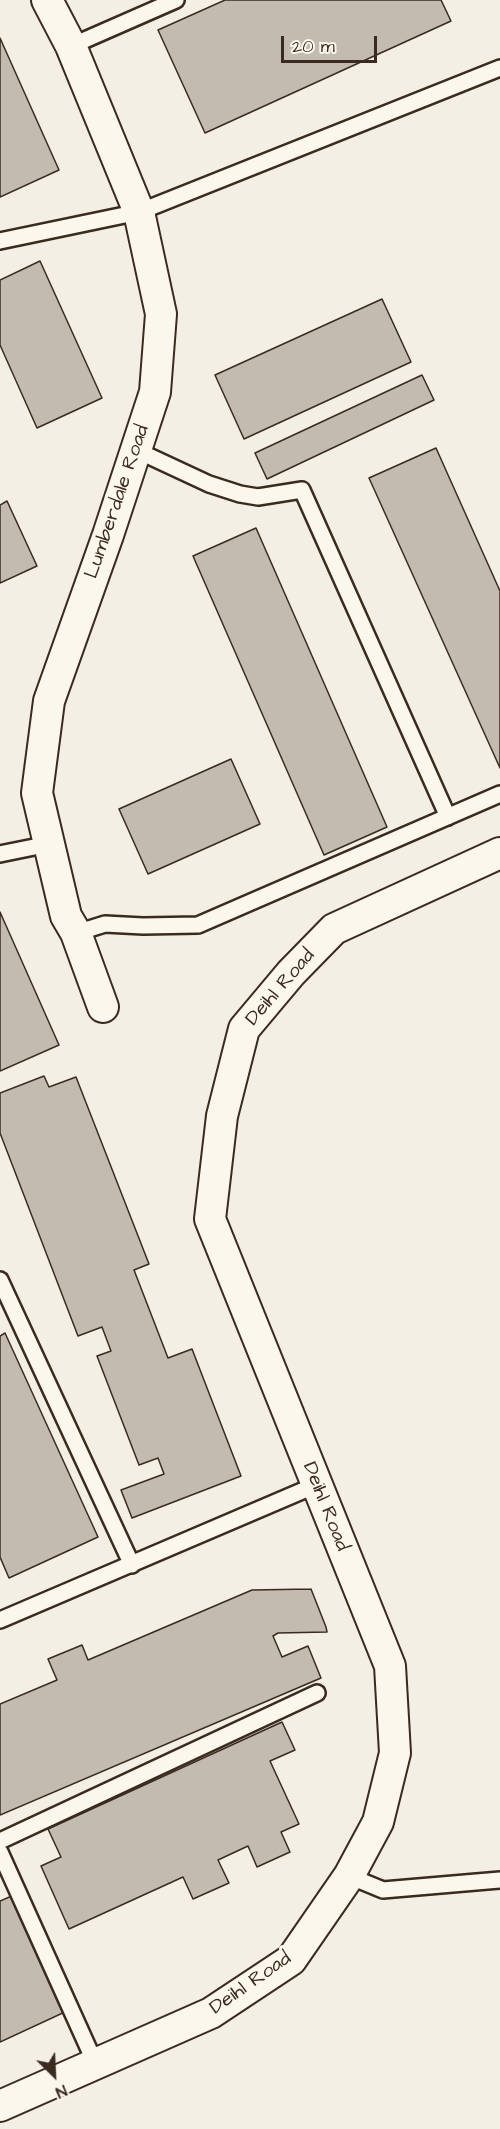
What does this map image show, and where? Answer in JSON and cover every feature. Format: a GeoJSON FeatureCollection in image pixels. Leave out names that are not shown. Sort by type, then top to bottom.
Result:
{"type":"FeatureCollection","features":[{"type":"Feature","properties":{"kind":"street","name":"Lumberdale Road"},"geometry":{"type":"LineString","coordinates":[[47,0],[71,46],[139,212],[161,314],[155,392],[108,536],[49,701],[37,793],[66,916],[76,933],[104,1008]]}},
{"type":"Feature","properties":{"kind":"street","name":"Deihl Road"},"geometry":{"type":"LineString","coordinates":[[0,2106],[211,2013],[291,1960],[349,1876],[378,1822],[395,1753],[390,1666],[210,1219],[222,1116],[244,1029],[291,973],[334,929],[500,853]]}},
{"type":"Feature","properties":{"kind":"lane"},"geometry":{"type":"LineString","coordinates":[[71,46],[176,0]]}},
{"type":"Feature","properties":{"kind":"lane"},"geometry":{"type":"LineString","coordinates":[[0,241],[139,212],[500,68]]}},
{"type":"Feature","properties":{"kind":"lane"},"geometry":{"type":"LineString","coordinates":[[136,450],[210,484],[240,494],[258,497],[302,490],[448,817]]}},
{"type":"Feature","properties":{"kind":"lane"},"geometry":{"type":"LineString","coordinates":[[76,933],[105,924],[198,925],[500,794]]}},
{"type":"Feature","properties":{"kind":"lane"},"geometry":{"type":"LineString","coordinates":[[0,854],[49,844]]}},
{"type":"Feature","properties":{"kind":"lane"},"geometry":{"type":"LineString","coordinates":[[0,1280],[132,1565]]}},
{"type":"Feature","properties":{"kind":"lane"},"geometry":{"type":"LineString","coordinates":[[0,1620],[316,1485]]}},
{"type":"Feature","properties":{"kind":"lane"},"geometry":{"type":"LineString","coordinates":[[0,1841],[317,1693]]}},
{"type":"Feature","properties":{"kind":"lane"},"geometry":{"type":"LineString","coordinates":[[0,1852],[96,2065]]}},
{"type":"Feature","properties":{"kind":"lane"},"geometry":{"type":"LineString","coordinates":[[349,1876],[383,1890],[500,1880]]}},
{"type":"Feature","properties":{"kind":"building"},"geometry":{"type":"Polygon","coordinates":[[[225,0],[441,0],[451,21],[205,133],[158,30],[225,0]]]}},
{"type":"Feature","properties":{"kind":"building"},"geometry":{"type":"Polygon","coordinates":[[[0,38],[59,170],[0,197],[0,38]]]}},
{"type":"Feature","properties":{"kind":"building"},"geometry":{"type":"Polygon","coordinates":[[[40,261],[102,398],[37,428],[0,345],[0,280],[40,261]]]}},
{"type":"Feature","properties":{"kind":"building"},"geometry":{"type":"Polygon","coordinates":[[[382,299],[411,362],[244,439],[215,375],[382,299]]]}},
{"type":"Feature","properties":{"kind":"building"},"geometry":{"type":"Polygon","coordinates":[[[422,375],[434,400],[267,479],[255,453],[422,375]]]}},
{"type":"Feature","properties":{"kind":"building"},"geometry":{"type":"Polygon","coordinates":[[[436,448],[500,591],[500,768],[369,478],[436,448]]]}},
{"type":"Feature","properties":{"kind":"building"},"geometry":{"type":"Polygon","coordinates":[[[7,501],[37,566],[0,583],[0,505],[7,501]]]}},
{"type":"Feature","properties":{"kind":"building"},"geometry":{"type":"Polygon","coordinates":[[[256,528],[387,827],[324,855],[193,556],[256,528]]]}},
{"type":"Feature","properties":{"kind":"building"},"geometry":{"type":"Polygon","coordinates":[[[231,759],[260,824],[148,874],[119,809],[231,759]]]}},
{"type":"Feature","properties":{"kind":"building"},"geometry":{"type":"Polygon","coordinates":[[[0,912],[59,1045],[0,1071],[0,912]]]}},
{"type":"Feature","properties":{"kind":"building"},"geometry":{"type":"Polygon","coordinates":[[[44,1076],[49,1087],[76,1077],[149,1264],[134,1270],[168,1358],[192,1349],[241,1476],[132,1518],[121,1490],[164,1474],[158,1458],[139,1465],[97,1356],[111,1351],[102,1327],[78,1336],[0,1133],[0,1093],[44,1076]]]}},
{"type":"Feature","properties":{"kind":"building"},"geometry":{"type":"Polygon","coordinates":[[[5,1333],[98,1537],[9,1578],[0,1557],[0,1336],[5,1333]]]}},
{"type":"Feature","properties":{"kind":"building"},"geometry":{"type":"Polygon","coordinates":[[[311,1589],[327,1632],[278,1633],[273,1636],[282,1657],[308,1646],[321,1678],[0,1815],[0,1704],[57,1680],[48,1659],[82,1645],[88,1660],[252,1590],[311,1589]]]}},
{"type":"Feature","properties":{"kind":"building"},"geometry":{"type":"Polygon","coordinates":[[[282,1722],[295,1750],[270,1761],[299,1824],[281,1832],[290,1852],[257,1867],[248,1846],[218,1860],[229,1883],[193,1899],[183,1877],[69,1929],[41,1866],[61,1857],[48,1829],[282,1722]]]}},
{"type":"Feature","properties":{"kind":"building"},"geometry":{"type":"Polygon","coordinates":[[[14,1895],[67,2011],[0,2042],[0,1901],[14,1895]]]}}]}
